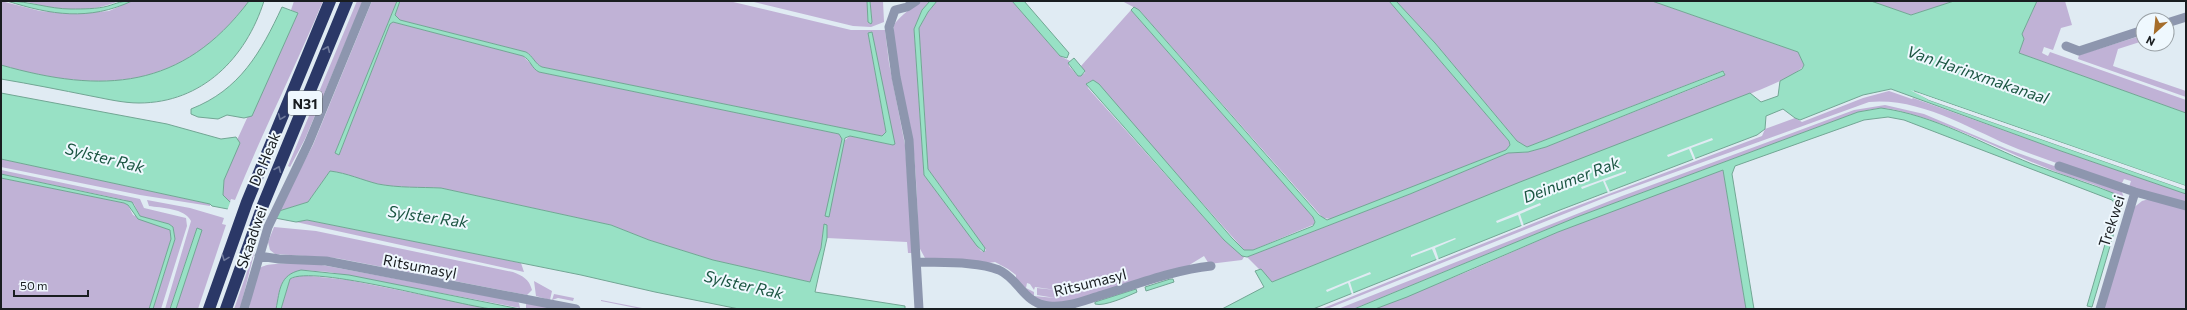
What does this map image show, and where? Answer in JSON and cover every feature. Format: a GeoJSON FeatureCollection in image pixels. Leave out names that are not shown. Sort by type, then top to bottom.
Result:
{"type":"FeatureCollection","features":[{"type":"Feature","properties":{"kind":"highway","name":"De Heak"},"geometry":{"type":"LineString","coordinates":[[209,309],[239,222],[330,1]]}},
{"type":"Feature","properties":{"kind":"highway","name":"De Heak"},"geometry":{"type":"LineString","coordinates":[[226,309],[255,225],[347,1]]}},
{"type":"Feature","properties":{"kind":"street","name":"Skaadwei"},"geometry":{"type":"LineString","coordinates":[[244,309],[258,256],[268,228],[276,208],[309,142],[367,1]]}},
{"type":"Feature","properties":{"kind":"street"},"geometry":{"type":"LineString","coordinates":[[916,1],[907,7],[895,10],[889,27],[896,77],[909,140],[919,309]]}},
{"type":"Feature","properties":{"kind":"street"},"geometry":{"type":"LineString","coordinates":[[2175,20],[2186,17]]}},
{"type":"Feature","properties":{"kind":"street"},"geometry":{"type":"LineString","coordinates":[[2066,46],[2079,51],[2135,33]]}},
{"type":"Feature","properties":{"kind":"street"},"geometry":{"type":"LineString","coordinates":[[2059,166],[2135,192]]}},
{"type":"Feature","properties":{"kind":"street","name":"Trekwei"},"geometry":{"type":"LineString","coordinates":[[2100,309],[2113,260],[2135,192],[2186,206]]}},
{"type":"Feature","properties":{"kind":"street","name":"Ritsumasyl"},"geometry":{"type":"LineString","coordinates":[[258,256],[279,259],[326,261],[576,309]]}},
{"type":"Feature","properties":{"kind":"street","name":"Ritsumasyl"},"geometry":{"type":"LineString","coordinates":[[917,262],[992,268],[1008,276],[1030,300],[1042,305],[1054,306],[1077,302],[1187,270],[1210,266]]}},
{"type":"Feature","properties":{"kind":"shaded area"},"geometry":{"type":"Polygon","coordinates":[[[1,1],[40,11],[72,14],[109,11],[132,1],[249,1],[223,30],[196,53],[168,68],[138,77],[107,81],[73,80],[38,74],[1,65],[1,1]]]}},
{"type":"Feature","properties":{"kind":"shaded area"},"geometry":{"type":"Polygon","coordinates":[[[24,1],[119,1],[95,8],[72,9],[48,7],[24,1]]]}},
{"type":"Feature","properties":{"kind":"shaded area"},"geometry":{"type":"Polygon","coordinates":[[[294,1],[323,1],[235,200],[231,199],[230,202],[223,195],[224,180],[239,143],[237,140],[248,116],[252,115],[298,13],[291,10],[294,1]]]}},
{"type":"Feature","properties":{"kind":"shaded area"},"geometry":{"type":"Polygon","coordinates":[[[357,1],[363,1],[305,139],[290,167],[288,166],[357,1]]]}},
{"type":"Feature","properties":{"kind":"shaded area"},"geometry":{"type":"Polygon","coordinates":[[[372,1],[397,1],[335,153],[339,155],[390,24],[393,22],[523,56],[539,72],[839,134],[844,141],[850,136],[893,145],[872,32],[868,33],[886,133],[882,136],[542,67],[526,52],[400,20],[395,15],[400,1],[729,1],[851,30],[885,30],[889,63],[905,145],[913,253],[908,253],[907,242],[827,238],[827,228],[824,224],[821,248],[810,282],[713,260],[649,240],[611,225],[441,188],[402,187],[373,183],[342,173],[330,171],[308,202],[279,211],[313,145],[372,1]]]}},
{"type":"Feature","properties":{"kind":"shaded area"},"geometry":{"type":"Polygon","coordinates":[[[750,1],[867,1],[868,22],[872,22],[870,1],[883,1],[884,22],[871,27],[853,26],[750,1]]]}},
{"type":"Feature","properties":{"kind":"shaded area"},"geometry":{"type":"Polygon","coordinates":[[[919,1],[930,1],[922,10],[914,29],[924,175],[981,251],[984,252],[986,250],[928,169],[919,28],[928,12],[937,1],[1012,1],[1060,56],[1070,61],[1069,66],[1078,76],[1085,73],[1081,66],[1131,10],[1313,217],[1315,224],[1253,250],[1244,250],[1093,80],[1087,83],[1088,88],[1224,240],[1244,257],[1242,260],[1209,264],[1204,256],[1186,267],[1078,300],[1059,303],[1037,301],[1016,281],[1016,275],[995,262],[982,264],[925,258],[919,247],[914,155],[910,125],[896,60],[893,35],[895,23],[919,1]],[[1027,283],[1026,288],[1034,292],[1034,296],[1055,298],[1037,295],[1037,288],[1056,290],[1035,287],[1034,290],[1030,284],[1027,283]]]}},
{"type":"Feature","properties":{"kind":"shaded area"},"geometry":{"type":"Polygon","coordinates":[[[1122,1],[1389,1],[1509,141],[1510,145],[1506,150],[1331,219],[1323,218],[1139,10],[1122,1]]]}},
{"type":"Feature","properties":{"kind":"shaded area"},"geometry":{"type":"Polygon","coordinates":[[[1396,1],[1652,1],[1798,52],[1804,65],[1791,75],[1755,92],[1272,282],[1247,257],[1410,194],[1508,153],[1528,152],[1546,147],[1714,80],[1725,73],[1722,71],[1527,147],[1517,141],[1435,43],[1396,1]]]}},
{"type":"Feature","properties":{"kind":"shaded area"},"geometry":{"type":"Polygon","coordinates":[[[1871,1],[1954,1],[1911,15],[1871,1]]]}},
{"type":"Feature","properties":{"kind":"shaded area"},"geometry":{"type":"Polygon","coordinates":[[[2037,1],[2065,1],[2072,25],[2061,28],[2053,50],[2044,47],[2042,53],[2048,56],[2050,52],[2186,100],[2186,113],[2019,53],[2024,39],[2022,34],[2037,1]]]}},
{"type":"Feature","properties":{"kind":"shaded area"},"geometry":{"type":"Polygon","coordinates":[[[2135,38],[2135,44],[2118,49],[2113,66],[2186,91],[2186,97],[2078,59],[2079,55],[2135,38]]]}},
{"type":"Feature","properties":{"kind":"shaded area"},"geometry":{"type":"Polygon","coordinates":[[[1889,91],[1912,99],[1913,98],[2186,194],[2186,203],[2129,187],[2131,181],[2124,179],[2121,185],[2018,149],[1964,124],[1927,110],[1888,102],[1869,102],[1609,196],[1327,309],[1321,309],[1561,212],[1762,136],[1765,129],[1795,118],[1802,122],[1863,98],[1889,91]]]}},
{"type":"Feature","properties":{"kind":"shaded area"},"geometry":{"type":"Polygon","coordinates":[[[1885,105],[1924,114],[2007,149],[2121,190],[2125,200],[2121,201],[2105,189],[2045,168],[1936,122],[1891,109],[1874,109],[1858,112],[1577,217],[1356,308],[1338,309],[1622,196],[1854,110],[1885,105]]]}},
{"type":"Feature","properties":{"kind":"shaded area"},"geometry":{"type":"Polygon","coordinates":[[[1,159],[210,204],[210,206],[140,195],[1,167],[1,159]]]}},
{"type":"Feature","properties":{"kind":"shaded area"},"geometry":{"type":"Polygon","coordinates":[[[1,170],[140,199],[144,208],[186,218],[187,226],[161,309],[153,309],[175,239],[173,227],[169,224],[140,216],[134,204],[125,200],[1,174],[1,170]]]}},
{"type":"Feature","properties":{"kind":"shaded area"},"geometry":{"type":"Polygon","coordinates":[[[1723,170],[1746,309],[1375,309],[1469,271],[1558,232],[1723,170]]]}},
{"type":"Feature","properties":{"kind":"shaded area"},"geometry":{"type":"Polygon","coordinates":[[[1,178],[124,203],[128,205],[133,215],[170,230],[171,239],[149,309],[1,309],[1,178]]]}},
{"type":"Feature","properties":{"kind":"shaded area"},"geometry":{"type":"Polygon","coordinates":[[[2149,199],[2186,209],[2186,309],[2103,309],[2132,209],[2142,201],[2149,199]]]}},
{"type":"Feature","properties":{"kind":"shaded area"},"geometry":{"type":"Polygon","coordinates":[[[147,200],[190,208],[224,218],[222,224],[226,225],[198,309],[176,309],[197,228],[170,309],[165,309],[191,221],[184,213],[166,208],[149,206],[147,200]]]}},
{"type":"Feature","properties":{"kind":"shaded area"},"geometry":{"type":"Polygon","coordinates":[[[307,220],[521,263],[524,272],[296,222],[307,220]]]}},
{"type":"Feature","properties":{"kind":"shaded area"},"geometry":{"type":"Polygon","coordinates":[[[274,227],[316,231],[513,272],[525,278],[532,290],[527,295],[336,258],[275,254],[270,250],[268,242],[274,227]]]}},
{"type":"Feature","properties":{"kind":"shaded area"},"geometry":{"type":"Polygon","coordinates":[[[256,246],[240,309],[234,309],[256,246]]]}},
{"type":"Feature","properties":{"kind":"shaded area"},"geometry":{"type":"Polygon","coordinates":[[[311,263],[516,301],[519,303],[520,308],[329,272],[301,270],[283,281],[276,309],[249,309],[257,273],[263,266],[275,264],[311,263]]]}},
{"type":"Feature","properties":{"kind":"shaded area"},"geometry":{"type":"Polygon","coordinates":[[[301,275],[348,280],[493,309],[281,309],[290,279],[301,275]]]}},
{"type":"Feature","properties":{"kind":"shaded area"},"geometry":{"type":"Polygon","coordinates":[[[534,281],[552,291],[550,300],[536,296],[534,281]]]}},
{"type":"Feature","properties":{"kind":"shaded area"},"geometry":{"type":"Polygon","coordinates":[[[554,294],[574,298],[573,301],[558,298],[552,300],[554,294]]]}},
{"type":"Feature","properties":{"kind":"shaded area"},"geometry":{"type":"Polygon","coordinates":[[[601,300],[642,308],[641,309],[601,300]]]}},
{"type":"Feature","properties":{"kind":"shaded area"},"geometry":{"type":"Polygon","coordinates":[[[526,303],[557,309],[529,309],[526,308],[526,303]]]}},
{"type":"Feature","properties":{"kind":"water"},"geometry":{"type":"Polygon","coordinates":[[[7,1],[23,2],[55,8],[85,9],[99,8],[132,1],[101,11],[70,14],[39,10],[7,1]]]}},
{"type":"Feature","properties":{"kind":"water"},"geometry":{"type":"Polygon","coordinates":[[[249,1],[264,1],[256,22],[246,41],[233,58],[218,73],[201,86],[183,95],[162,101],[139,103],[127,102],[109,100],[1,79],[1,65],[38,74],[73,80],[107,81],[138,77],[168,68],[196,53],[223,30],[249,1]]]}},
{"type":"Feature","properties":{"kind":"water"},"geometry":{"type":"Polygon","coordinates":[[[397,1],[400,1],[395,15],[400,20],[526,52],[542,67],[882,136],[886,132],[868,33],[872,32],[895,144],[893,145],[850,136],[845,138],[829,217],[825,216],[842,139],[839,134],[539,72],[523,56],[393,22],[390,24],[339,155],[335,153],[397,1]]]}},
{"type":"Feature","properties":{"kind":"water"},"geometry":{"type":"Polygon","coordinates":[[[867,1],[870,1],[871,24],[868,22],[867,1]]]}},
{"type":"Feature","properties":{"kind":"water"},"geometry":{"type":"Polygon","coordinates":[[[930,1],[937,1],[928,12],[919,28],[928,169],[985,248],[984,252],[977,246],[924,175],[914,29],[922,10],[930,1]]]}},
{"type":"Feature","properties":{"kind":"water"},"geometry":{"type":"Polygon","coordinates":[[[1012,1],[1024,1],[1069,53],[1067,58],[1060,56],[1012,1]]]}},
{"type":"Feature","properties":{"kind":"water"},"geometry":{"type":"Polygon","coordinates":[[[1389,1],[1396,1],[1435,43],[1517,141],[1527,147],[1723,71],[1725,75],[1546,147],[1528,152],[1508,153],[1410,194],[1247,257],[1242,256],[1224,240],[1086,84],[1093,80],[1099,84],[1232,238],[1244,250],[1253,250],[1313,226],[1315,222],[1313,217],[1131,10],[1134,7],[1139,10],[1319,215],[1327,220],[1506,150],[1510,145],[1509,141],[1389,1]]]}},
{"type":"Feature","properties":{"kind":"water"},"geometry":{"type":"Polygon","coordinates":[[[1652,1],[1871,1],[1911,15],[1954,1],[2037,1],[2022,34],[2024,39],[2019,53],[2186,113],[2186,186],[1914,91],[1929,100],[2186,190],[2186,194],[2061,151],[1891,89],[1863,95],[1800,120],[1783,109],[1766,116],[1765,129],[1757,135],[1560,210],[1313,309],[1222,309],[1264,287],[1255,271],[1261,269],[1272,282],[1520,182],[1750,93],[1761,102],[1778,96],[1780,81],[1802,69],[1804,65],[1798,52],[1652,1]]]}},
{"type":"Feature","properties":{"kind":"water"},"geometry":{"type":"Polygon","coordinates":[[[282,7],[298,13],[252,116],[244,118],[227,115],[218,119],[198,117],[191,114],[191,109],[208,101],[223,91],[247,68],[266,39],[282,7]]]}},
{"type":"Feature","properties":{"kind":"water"},"geometry":{"type":"Polygon","coordinates":[[[1074,58],[1085,71],[1081,76],[1078,76],[1068,63],[1074,58]]]}},
{"type":"Feature","properties":{"kind":"water","name":"Sylster Rak"},"geometry":{"type":"Polygon","coordinates":[[[1,93],[167,124],[221,139],[236,137],[240,143],[224,180],[223,195],[230,202],[279,211],[308,202],[330,171],[342,173],[378,184],[402,187],[441,188],[611,225],[649,240],[713,260],[810,282],[821,248],[824,224],[827,225],[827,238],[815,292],[905,306],[905,309],[739,309],[581,275],[307,220],[296,222],[212,206],[210,204],[1,159],[1,93]]]}},
{"type":"Feature","properties":{"kind":"water"},"geometry":{"type":"Polygon","coordinates":[[[1881,108],[1920,117],[1958,131],[2032,164],[2118,195],[2121,201],[2121,209],[2092,307],[2087,306],[2115,210],[2115,204],[2112,200],[1904,120],[1888,117],[1864,120],[1735,166],[1732,174],[1754,309],[1746,309],[1723,170],[1558,232],[1407,297],[1375,309],[1354,309],[1577,217],[1858,112],[1881,108]]]}},
{"type":"Feature","properties":{"kind":"water"},"geometry":{"type":"Polygon","coordinates":[[[1,174],[132,202],[140,216],[169,224],[173,227],[175,239],[153,309],[149,309],[171,239],[170,230],[138,219],[128,205],[124,203],[1,178],[1,174]]]}},
{"type":"Feature","properties":{"kind":"water"},"geometry":{"type":"Polygon","coordinates":[[[197,228],[202,230],[176,309],[170,309],[197,228]]]}},
{"type":"Feature","properties":{"kind":"water"},"geometry":{"type":"Polygon","coordinates":[[[301,270],[349,275],[520,309],[492,309],[354,281],[304,276],[290,279],[281,309],[276,309],[284,280],[294,272],[301,270]]]}},
{"type":"Feature","properties":{"kind":"water"},"geometry":{"type":"Polygon","coordinates":[[[1173,279],[1174,282],[1146,291],[1145,287],[1173,279]]]}},
{"type":"Feature","properties":{"kind":"water"},"geometry":{"type":"Polygon","coordinates":[[[1136,289],[1137,292],[1116,301],[1099,305],[1095,304],[1095,302],[1136,289]]]}},
{"type":"Feature","properties":{"kind":"pier"},"geometry":{"type":"Polygon","coordinates":[[[1910,90],[2186,186],[2186,190],[1929,100],[1910,90]]]}},
{"type":"Feature","properties":{"kind":"pier"},"geometry":{"type":"Polygon","coordinates":[[[1712,138],[1713,140],[1691,148],[1696,160],[1694,161],[1689,149],[1668,157],[1667,155],[1712,138]]]}},
{"type":"Feature","properties":{"kind":"pier"},"geometry":{"type":"Polygon","coordinates":[[[1626,171],[1626,173],[1605,181],[1610,192],[1608,193],[1603,181],[1582,189],[1581,187],[1626,171]]]}},
{"type":"Feature","properties":{"kind":"pier"},"geometry":{"type":"Polygon","coordinates":[[[231,200],[279,209],[276,220],[227,211],[231,200]]]}},
{"type":"Feature","properties":{"kind":"pier"},"geometry":{"type":"Polygon","coordinates":[[[1540,203],[1541,205],[1520,214],[1524,226],[1522,227],[1518,215],[1497,223],[1496,221],[1540,203]]]}},
{"type":"Feature","properties":{"kind":"pier"},"geometry":{"type":"Polygon","coordinates":[[[1455,238],[1456,239],[1435,248],[1439,260],[1437,261],[1432,249],[1411,257],[1411,255],[1455,238]]]}},
{"type":"Feature","properties":{"kind":"pier"},"geometry":{"type":"Polygon","coordinates":[[[1370,272],[1371,274],[1350,282],[1354,295],[1352,295],[1348,283],[1327,292],[1326,290],[1370,272]]]}},
{"type":"Feature","properties":{"kind":"water label","name":"Van Harinxmakanaal"},"geometry":{"type":"Point","coordinates":[1978,74]}},
{"type":"Feature","properties":{"kind":"water label","name":"Deinumer Rak"},"geometry":{"type":"Point","coordinates":[1571,179]}}]}
